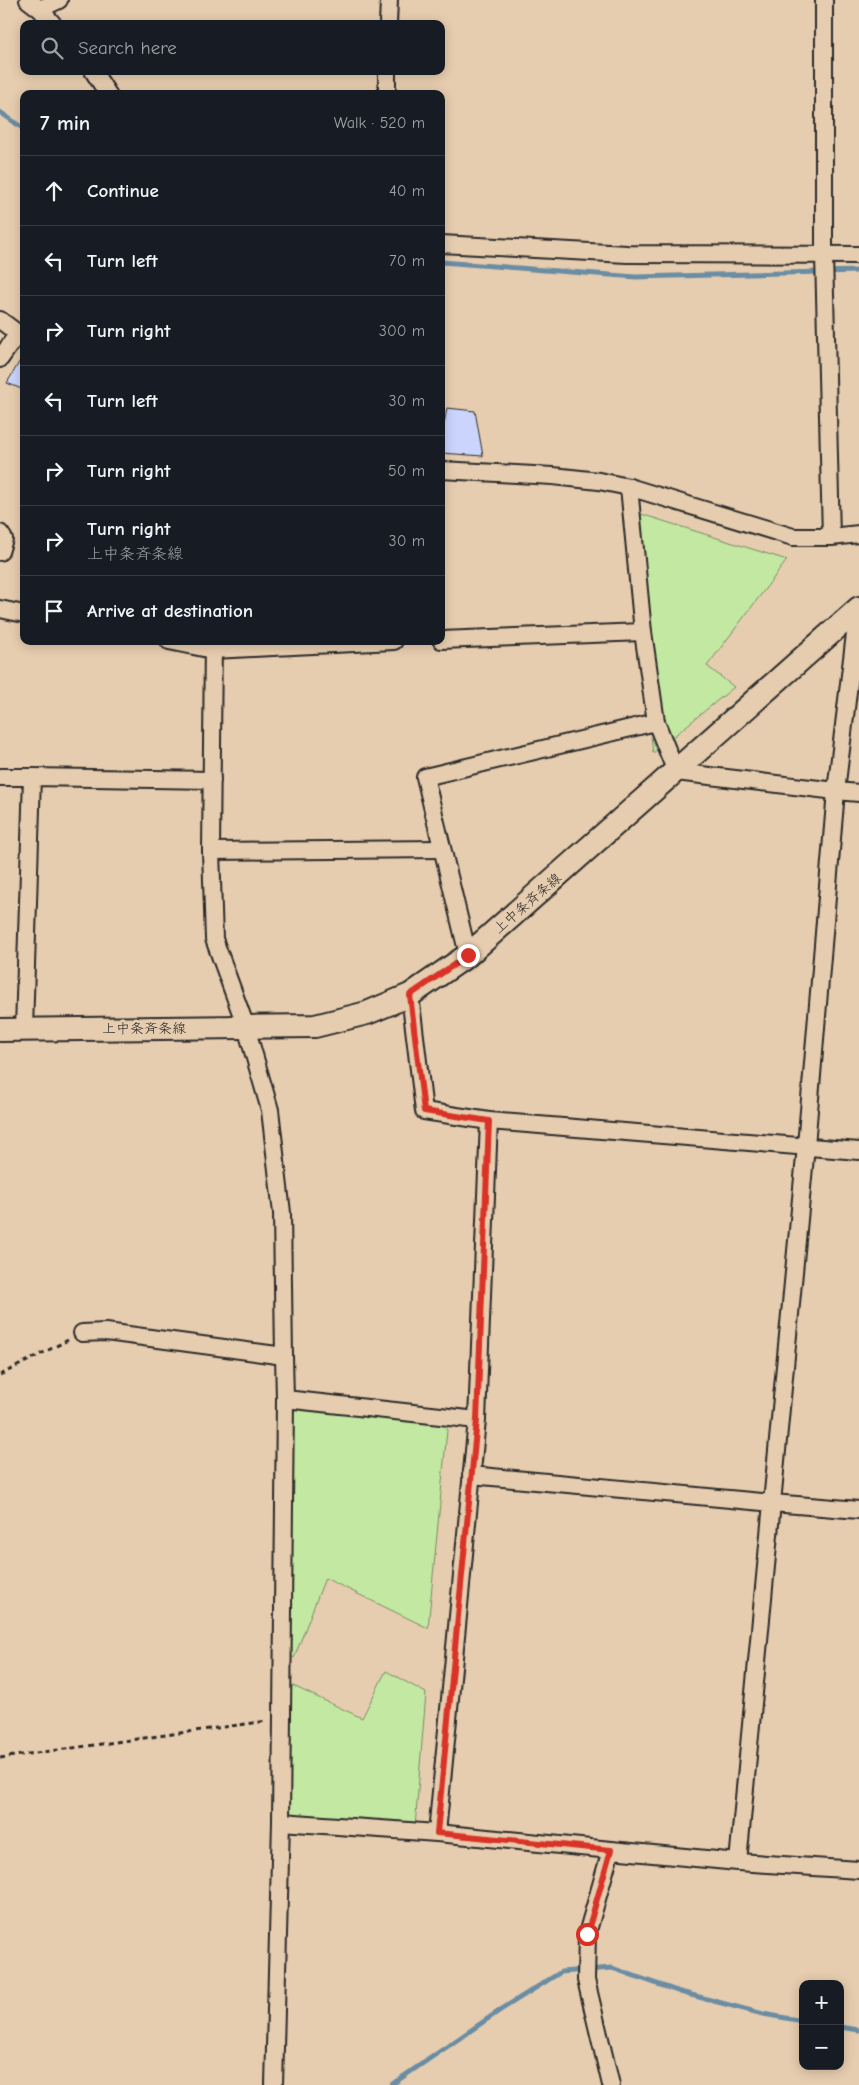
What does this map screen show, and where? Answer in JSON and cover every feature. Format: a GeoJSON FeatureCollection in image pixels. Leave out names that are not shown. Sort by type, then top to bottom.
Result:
{"type":"FeatureCollection","features":[{"type":"Feature","properties":{"kind":"main road","name":"上中条斉条線"},"geometry":{"type":"LineString","coordinates":[[0,1030],[315,1026],[367,1013],[410,995],[468,955],[859,609]]}},
{"type":"Feature","properties":{"kind":"street"},"geometry":{"type":"LineString","coordinates":[[34,4],[59,0]]}},
{"type":"Feature","properties":{"kind":"street"},"geometry":{"type":"LineString","coordinates":[[824,0],[824,256],[831,537]]}},
{"type":"Feature","properties":{"kind":"street"},"geometry":{"type":"LineString","coordinates":[[389,20],[391,1]]}},
{"type":"Feature","properties":{"kind":"street"},"geometry":{"type":"LineString","coordinates":[[34,4],[49,20]]}},
{"type":"Feature","properties":{"kind":"street"},"geometry":{"type":"LineString","coordinates":[[96,75],[105,90]]}},
{"type":"Feature","properties":{"kind":"street"},"geometry":{"type":"LineString","coordinates":[[386,90],[387,75]]}},
{"type":"Feature","properties":{"kind":"street"},"geometry":{"type":"LineString","coordinates":[[445,244],[627,254],[859,255]]}},
{"type":"Feature","properties":{"kind":"street"},"geometry":{"type":"LineString","coordinates":[[0,320],[20,335]]}},
{"type":"Feature","properties":{"kind":"street"},"geometry":{"type":"LineString","coordinates":[[0,359],[20,337]]}},
{"type":"Feature","properties":{"kind":"street"},"geometry":{"type":"LineString","coordinates":[[445,470],[553,476],[599,481],[629,488],[792,537],[831,537],[859,534]]}},
{"type":"Feature","properties":{"kind":"street"},"geometry":{"type":"LineString","coordinates":[[629,488],[643,632],[656,722],[676,772],[859,794]]}},
{"type":"Feature","properties":{"kind":"street"},"geometry":{"type":"LineString","coordinates":[[0,533],[4,539],[0,552]]}},
{"type":"Feature","properties":{"kind":"street"},"geometry":{"type":"LineString","coordinates":[[0,609],[20,613]]}},
{"type":"Feature","properties":{"kind":"street"},"geometry":{"type":"LineString","coordinates":[[738,1862],[806,1146],[836,791],[859,609]]}},
{"type":"Feature","properties":{"kind":"street"},"geometry":{"type":"LineString","coordinates":[[445,640],[643,632]]}},
{"type":"Feature","properties":{"kind":"street"},"geometry":{"type":"LineString","coordinates":[[213,645],[211,851],[214,939],[246,1027],[270,1110],[282,1213],[285,1398],[281,1822],[274,2085]]}},
{"type":"Feature","properties":{"kind":"street"},"geometry":{"type":"LineString","coordinates":[[468,955],[425,777],[656,722]]}},
{"type":"Feature","properties":{"kind":"street"},"geometry":{"type":"LineString","coordinates":[[0,777],[212,780]]}},
{"type":"Feature","properties":{"kind":"street"},"geometry":{"type":"LineString","coordinates":[[24,1029],[32,777]]}},
{"type":"Feature","properties":{"kind":"street"},"geometry":{"type":"LineString","coordinates":[[211,851],[442,850]]}},
{"type":"Feature","properties":{"kind":"street"},"geometry":{"type":"LineString","coordinates":[[410,995],[424,1111],[489,1121],[859,1151]]}},
{"type":"Feature","properties":{"kind":"street"},"geometry":{"type":"LineString","coordinates":[[437,1833],[477,1420],[489,1121]]}},
{"type":"Feature","properties":{"kind":"street"},"geometry":{"type":"LineString","coordinates":[[82,1333],[106,1332],[284,1356]]}},
{"type":"Feature","properties":{"kind":"street"},"geometry":{"type":"LineString","coordinates":[[285,1398],[477,1420]]}},
{"type":"Feature","properties":{"kind":"street"},"geometry":{"type":"LineString","coordinates":[[472,1475],[859,1510]]}},
{"type":"Feature","properties":{"kind":"street"},"geometry":{"type":"LineString","coordinates":[[281,1822],[437,1833],[738,1862],[859,1870]]}},
{"type":"Feature","properties":{"kind":"street"},"geometry":{"type":"LineString","coordinates":[[611,1850],[587,1934],[586,1980],[611,2085]]}},
{"type":"Feature","properties":{"kind":"path"},"geometry":{"type":"LineString","coordinates":[[0,1375],[82,1333]]}},
{"type":"Feature","properties":{"kind":"path"},"geometry":{"type":"LineString","coordinates":[[0,1758],[282,1719]]}},
{"type":"Feature","properties":{"kind":"green space"},"geometry":{"type":"Polygon","coordinates":[[[625,509],[787,560],[707,666],[734,687],[653,753],[625,509]]]}},
{"type":"Feature","properties":{"kind":"green space"},"geometry":{"type":"Polygon","coordinates":[[[279,1405],[448,1420],[428,1628],[325,1578],[294,1658],[274,1648],[279,1405]]]}},
{"type":"Feature","properties":{"kind":"green space"},"geometry":{"type":"Polygon","coordinates":[[[386,1671],[426,1693],[415,1827],[276,1812],[276,1678],[362,1718],[386,1671]]]}},
{"type":"Feature","properties":{"kind":"building"},"geometry":{"type":"Polygon","coordinates":[[[20,361],[20,388],[7,383],[20,361]]]}},
{"type":"Feature","properties":{"kind":"building"},"geometry":{"type":"Polygon","coordinates":[[[447,408],[475,411],[483,456],[445,453],[445,419],[447,408]]]}},
{"type":"Feature","properties":{"kind":"waterway"},"geometry":{"type":"LineString","coordinates":[[0,112],[20,126]]}},
{"type":"Feature","properties":{"kind":"waterway"},"geometry":{"type":"LineString","coordinates":[[445,262],[636,277],[859,271]]}},
{"type":"Feature","properties":{"kind":"waterway"},"geometry":{"type":"LineString","coordinates":[[391,2085],[502,2009],[561,1972],[612,1968],[680,1992],[763,2014],[799,2020]]}},
{"type":"Feature","properties":{"kind":"waterway"},"geometry":{"type":"LineString","coordinates":[[844,2028],[859,2030]]}},
{"type":"Feature","properties":{"kind":"route"},"geometry":{"type":"LineString","coordinates":[[468,955],[410,995],[424,1111],[489,1121],[477,1420],[437,1833],[611,1850],[587,1934]]}}]}
